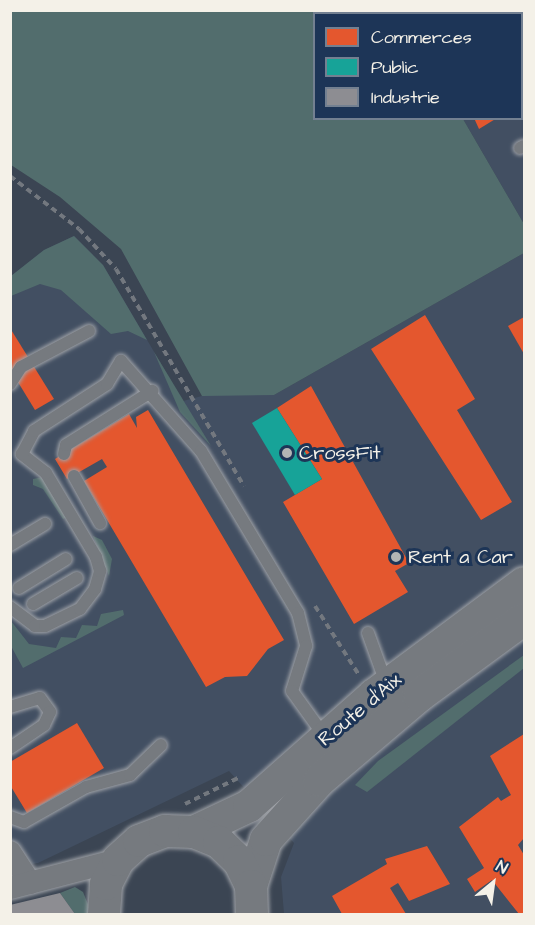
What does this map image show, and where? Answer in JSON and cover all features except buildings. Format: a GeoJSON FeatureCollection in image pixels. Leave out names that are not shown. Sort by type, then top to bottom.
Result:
{"type":"FeatureCollection","features":[{"type":"Feature","properties":{"kind":"main road","name":"Route d'Aix"},"geometry":{"type":"LineString","coordinates":[[185,820],[249,806],[380,691],[525,584]]}},
{"type":"Feature","properties":{"kind":"main road","name":"Route d'Aix"},"geometry":{"type":"LineString","coordinates":[[251,900],[266,840],[284,816],[374,733],[525,618]]}},
{"type":"Feature","properties":{"kind":"main road"},"geometry":{"type":"LineString","coordinates":[[104,915],[106,885],[118,860],[139,841],[185,820],[232,855],[251,900]]}},
{"type":"Feature","properties":{"kind":"street"},"geometry":{"type":"LineString","coordinates":[[10,852],[20,886],[118,860]]}},
{"type":"Feature","properties":{"kind":"lane"},"geometry":{"type":"LineString","coordinates":[[10,384],[21,368],[89,331]]}},
{"type":"Feature","properties":{"kind":"lane"},"geometry":{"type":"LineString","coordinates":[[10,607],[35,626],[45,626],[80,609],[100,571],[46,473],[22,454],[34,431],[107,384],[121,361],[152,391],[201,451],[298,613],[306,646],[292,691],[325,737]]}},
{"type":"Feature","properties":{"kind":"lane"},"geometry":{"type":"LineString","coordinates":[[64,454],[66,445],[152,391]]}},
{"type":"Feature","properties":{"kind":"lane"},"geometry":{"type":"LineString","coordinates":[[74,476],[100,523]]}},
{"type":"Feature","properties":{"kind":"lane"},"geometry":{"type":"LineString","coordinates":[[10,545],[45,524]]}},
{"type":"Feature","properties":{"kind":"lane"},"geometry":{"type":"LineString","coordinates":[[19,588],[66,559]]}},
{"type":"Feature","properties":{"kind":"lane"},"geometry":{"type":"LineString","coordinates":[[33,604],[77,578]]}},
{"type":"Feature","properties":{"kind":"lane"},"geometry":{"type":"LineString","coordinates":[[368,633],[380,691]]}},
{"type":"Feature","properties":{"kind":"lane"},"geometry":{"type":"LineString","coordinates":[[374,733],[445,693],[525,635]]}},
{"type":"Feature","properties":{"kind":"lane"},"geometry":{"type":"LineString","coordinates":[[10,707],[40,698],[50,712],[45,725],[10,748]]}},
{"type":"Feature","properties":{"kind":"lane"},"geometry":{"type":"LineString","coordinates":[[10,817],[24,822],[86,787],[130,774],[161,745]]}},
{"type":"Feature","properties":{"kind":"path"},"geometry":{"type":"LineString","coordinates":[[10,176],[79,229],[116,268],[250,497]]}},
{"type":"Feature","properties":{"kind":"path"},"geometry":{"type":"LineString","coordinates":[[309,596],[380,691]]}},
{"type":"Feature","properties":{"kind":"path"},"geometry":{"type":"LineString","coordinates":[[185,820],[249,772]]}},
{"type":"Feature","properties":{"kind":"shaded area"},"geometry":{"type":"Polygon","coordinates":[[[401,11],[524,11],[524,224],[464,120],[523,120],[523,12],[401,11]]]}},
{"type":"Feature","properties":{"kind":"shaded area"},"geometry":{"type":"Polygon","coordinates":[[[74,236],[103,265],[183,401],[213,393],[274,395],[524,253],[524,914],[284,914],[281,877],[294,843],[229,771],[38,863],[11,867],[11,276],[44,250],[74,236]]]}},
{"type":"Feature","properties":{"kind":"green space"},"geometry":{"type":"Polygon","coordinates":[[[10,11],[401,11],[313,12],[313,120],[464,120],[524,224],[524,253],[274,395],[202,396],[121,249],[60,197],[11,165],[10,11]]]}},
{"type":"Feature","properties":{"kind":"green space"},"geometry":{"type":"Polygon","coordinates":[[[74,236],[103,265],[147,340],[128,331],[111,334],[61,290],[40,284],[11,296],[11,276],[44,250],[74,236]]]}},
{"type":"Feature","properties":{"kind":"green space"},"geometry":{"type":"Polygon","coordinates":[[[154,352],[211,446],[180,412],[154,352]]]}},
{"type":"Feature","properties":{"kind":"green space"},"geometry":{"type":"Polygon","coordinates":[[[43,477],[67,517],[63,519],[43,489],[33,485],[33,479],[43,477]]]}},
{"type":"Feature","properties":{"kind":"green space"},"geometry":{"type":"Polygon","coordinates":[[[93,536],[102,540],[112,559],[109,576],[93,536]]]}},
{"type":"Feature","properties":{"kind":"green space"},"geometry":{"type":"Polygon","coordinates":[[[123,610],[124,615],[23,668],[11,646],[11,621],[29,644],[56,648],[61,637],[76,638],[82,625],[97,626],[101,614],[123,610]]]}},
{"type":"Feature","properties":{"kind":"green space"},"geometry":{"type":"Polygon","coordinates":[[[524,655],[524,668],[367,792],[355,785],[378,761],[524,655]]]}},
{"type":"Feature","properties":{"kind":"green space"},"geometry":{"type":"Polygon","coordinates":[[[75,887],[83,892],[92,914],[75,914],[60,893],[75,887]]]}},
{"type":"Feature","properties":{"kind":"place","name":"CrossFit"},"geometry":{"type":"Point","coordinates":[287,453]}},
{"type":"Feature","properties":{"kind":"place","name":"Rent a Car"},"geometry":{"type":"Point","coordinates":[396,557]}}]}
